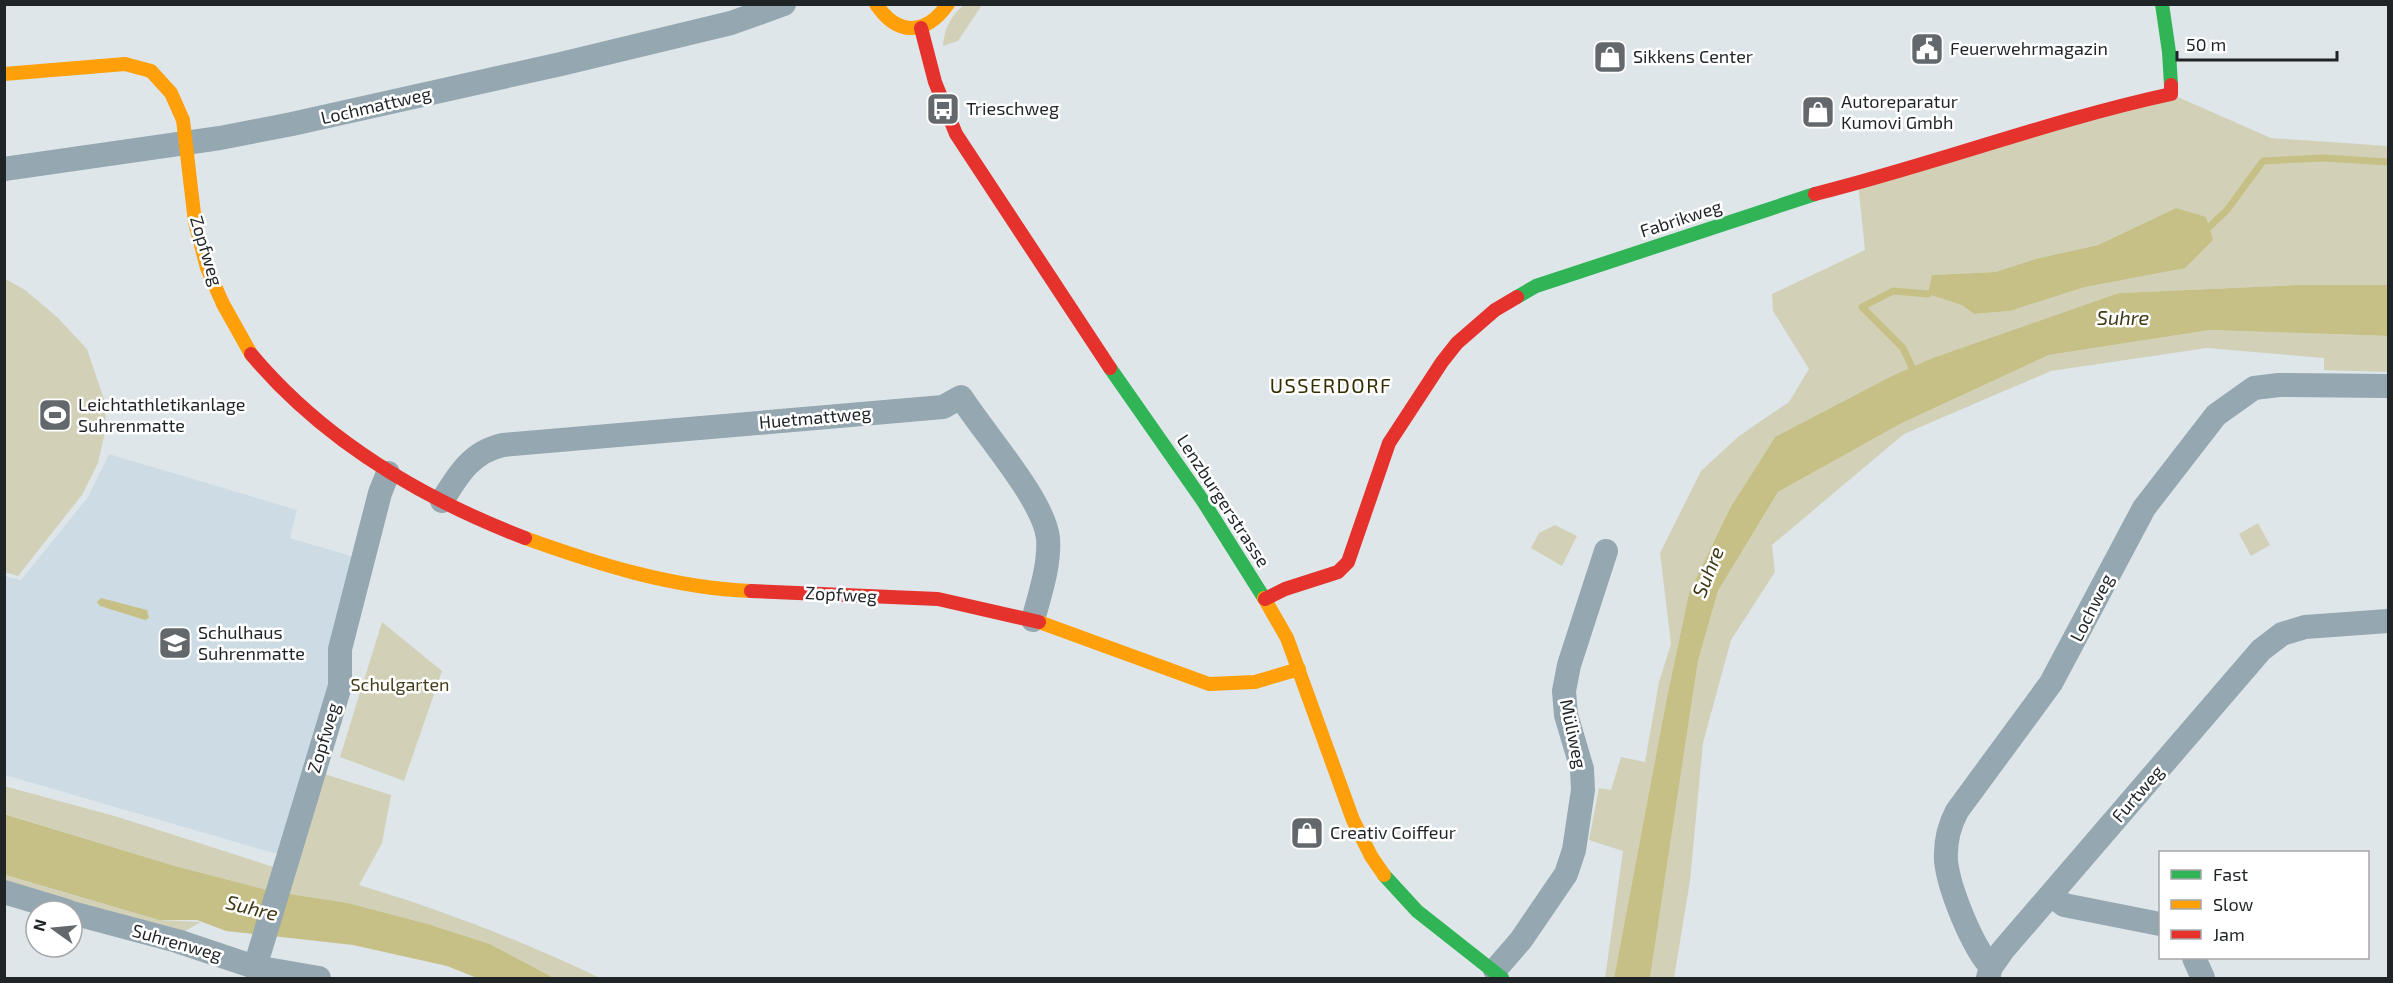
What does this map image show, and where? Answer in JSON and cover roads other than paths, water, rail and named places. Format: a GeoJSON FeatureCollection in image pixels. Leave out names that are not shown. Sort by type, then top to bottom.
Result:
{"type":"FeatureCollection","features":[{"type":"Feature","properties":{"kind":"street","name":"Lochmattweg"},"geometry":{"type":"LineString","coordinates":[[187,142],[292,124],[551,67],[731,23],[784,4]]}},
{"type":"Feature","properties":{"kind":"street"},"geometry":{"type":"LineString","coordinates":[[876,4],[888,21],[898,27],[921,28],[932,24],[941,16],[948,4]]}},
{"type":"Feature","properties":{"kind":"street","name":"Fabrikweg"},"geometry":{"type":"LineString","coordinates":[[1265,599],[1285,589],[1338,572],[1348,562],[1389,443],[1457,343],[1495,310],[1536,286],[1794,199],[1866,181],[2111,107],[2171,94],[2169,52],[2162,4]]}},
{"type":"Feature","properties":{"kind":"street","name":"Lenzburgerstrasse"},"geometry":{"type":"LineString","coordinates":[[921,28],[926,58],[956,134],[1093,342],[1203,501],[1287,638],[1353,820],[1363,845],[1378,870],[1399,895],[1499,974]]}},
{"type":"Feature","properties":{"kind":"street"},"geometry":{"type":"LineString","coordinates":[[4,74],[125,64],[151,71],[171,93],[183,120],[187,142],[4,169]]}},
{"type":"Feature","properties":{"kind":"street","name":"Zopfweg"},"geometry":{"type":"LineString","coordinates":[[187,142],[188,172],[195,222],[207,268],[244,342],[274,381],[328,429],[388,473],[442,501],[522,537],[590,561],[674,581],[743,591],[938,599],[1033,620],[1209,684],[1228,686],[1252,683],[1299,669]]}},
{"type":"Feature","properties":{"kind":"street","name":"Lochweg"},"geometry":{"type":"LineString","coordinates":[[1989,973],[1949,878],[1946,859],[1951,824],[1957,811],[2056,675],[2144,508],[2216,415],[2254,388],[2279,385],[2388,386]]}},
{"type":"Feature","properties":{"kind":"street","name":"Huetmattweg"},"geometry":{"type":"LineString","coordinates":[[442,501],[463,467],[486,451],[503,445],[943,407],[961,397],[1025,488],[1040,514],[1048,538],[1045,575],[1033,620]]}},
{"type":"Feature","properties":{"kind":"street","name":"Zopfweg"},"geometry":{"type":"LineString","coordinates":[[258,958],[340,686],[340,649],[388,473]]}},
{"type":"Feature","properties":{"kind":"street","name":"Müliweg"},"geometry":{"type":"LineString","coordinates":[[1499,974],[1566,874],[1572,861],[1583,790],[1582,769],[1566,715],[1564,691],[1569,665],[1606,551]]}},
{"type":"Feature","properties":{"kind":"street","name":"Furtweg"},"geometry":{"type":"LineString","coordinates":[[1989,973],[2003,950],[2261,650],[2282,634],[2305,627],[2388,621]]}},
{"type":"Feature","properties":{"kind":"street"},"geometry":{"type":"LineString","coordinates":[[4,892],[27,899]]}},
{"type":"Feature","properties":{"kind":"street"},"geometry":{"type":"LineString","coordinates":[[2052,895],[2064,905],[2159,924]]}},
{"type":"Feature","properties":{"kind":"street","name":"Suhrenweg"},"geometry":{"type":"LineString","coordinates":[[84,915],[177,941],[258,958],[319,978]]}},
{"type":"Feature","properties":{"kind":"street"},"geometry":{"type":"LineString","coordinates":[[2195,959],[2203,978]]}},
{"type":"Feature","properties":{"kind":"water"},"geometry":{"type":"Polygon","coordinates":[[[2176,208],[2206,217],[2213,240],[2185,268],[2085,287],[2010,311],[1974,314],[1962,305],[1928,294],[1932,275],[1995,272],[2039,258],[2098,245],[2176,208]]]}},
{"type":"Feature","properties":{"kind":"water","name":"Suhre"},"geometry":{"type":"Polygon","coordinates":[[[2297,285],[2388,285],[2388,336],[2210,330],[2049,355],[1902,423],[1778,492],[1718,591],[1698,661],[1650,978],[1614,978],[1689,593],[1730,508],[1775,437],[1892,376],[1933,358],[2119,293],[2297,285]]]}},
{"type":"Feature","properties":{"kind":"water"},"geometry":{"type":"Polygon","coordinates":[[[101,598],[147,610],[149,618],[145,620],[100,606],[97,602],[101,598]]]}},
{"type":"Feature","properties":{"kind":"water","name":"Suhre"},"geometry":{"type":"Polygon","coordinates":[[[4,814],[175,866],[271,891],[348,903],[428,924],[490,944],[554,978],[477,978],[447,966],[353,945],[226,931],[197,920],[159,920],[5,875],[4,814]]]}},
{"type":"Feature","properties":{"kind":"waterway"},"geometry":{"type":"LineString","coordinates":[[2209,227],[2227,210],[2263,161],[2324,158],[2388,162]]}},
{"type":"Feature","properties":{"kind":"waterway"},"geometry":{"type":"LineString","coordinates":[[1915,374],[1903,348],[1862,307],[1893,291],[1928,294]]}},
{"type":"Feature","properties":{"kind":"place","name":"Feuerwehrmagazin"},"geometry":{"type":"Point","coordinates":[1927,49]}},
{"type":"Feature","properties":{"kind":"place","name":"Sikkens Center"},"geometry":{"type":"Point","coordinates":[1610,57]}},
{"type":"Feature","properties":{"kind":"place","name":"Trieschweg"},"geometry":{"type":"Point","coordinates":[943,109]}},
{"type":"Feature","properties":{"kind":"place","name":"Autoreparatur Kumovi Gmbh"},"geometry":{"type":"Point","coordinates":[1818,112]}},
{"type":"Feature","properties":{"kind":"place","name":"Leichtathletikanlage Suhrenmatte"},"geometry":{"type":"Point","coordinates":[55,415]}},
{"type":"Feature","properties":{"kind":"place","name":"Schulhaus Suhrenmatte"},"geometry":{"type":"Point","coordinates":[175,643]}},
{"type":"Feature","properties":{"kind":"place","name":"Creativ Coiffeur"},"geometry":{"type":"Point","coordinates":[1307,833]}},
{"type":"Feature","properties":{"kind":"district","name":"USSERDORF"},"geometry":{"type":"Point","coordinates":[1331,386]}},
{"type":"Feature","properties":{"kind":"park label","name":"Schulgarten"},"geometry":{"type":"Point","coordinates":[400,685]}}]}
